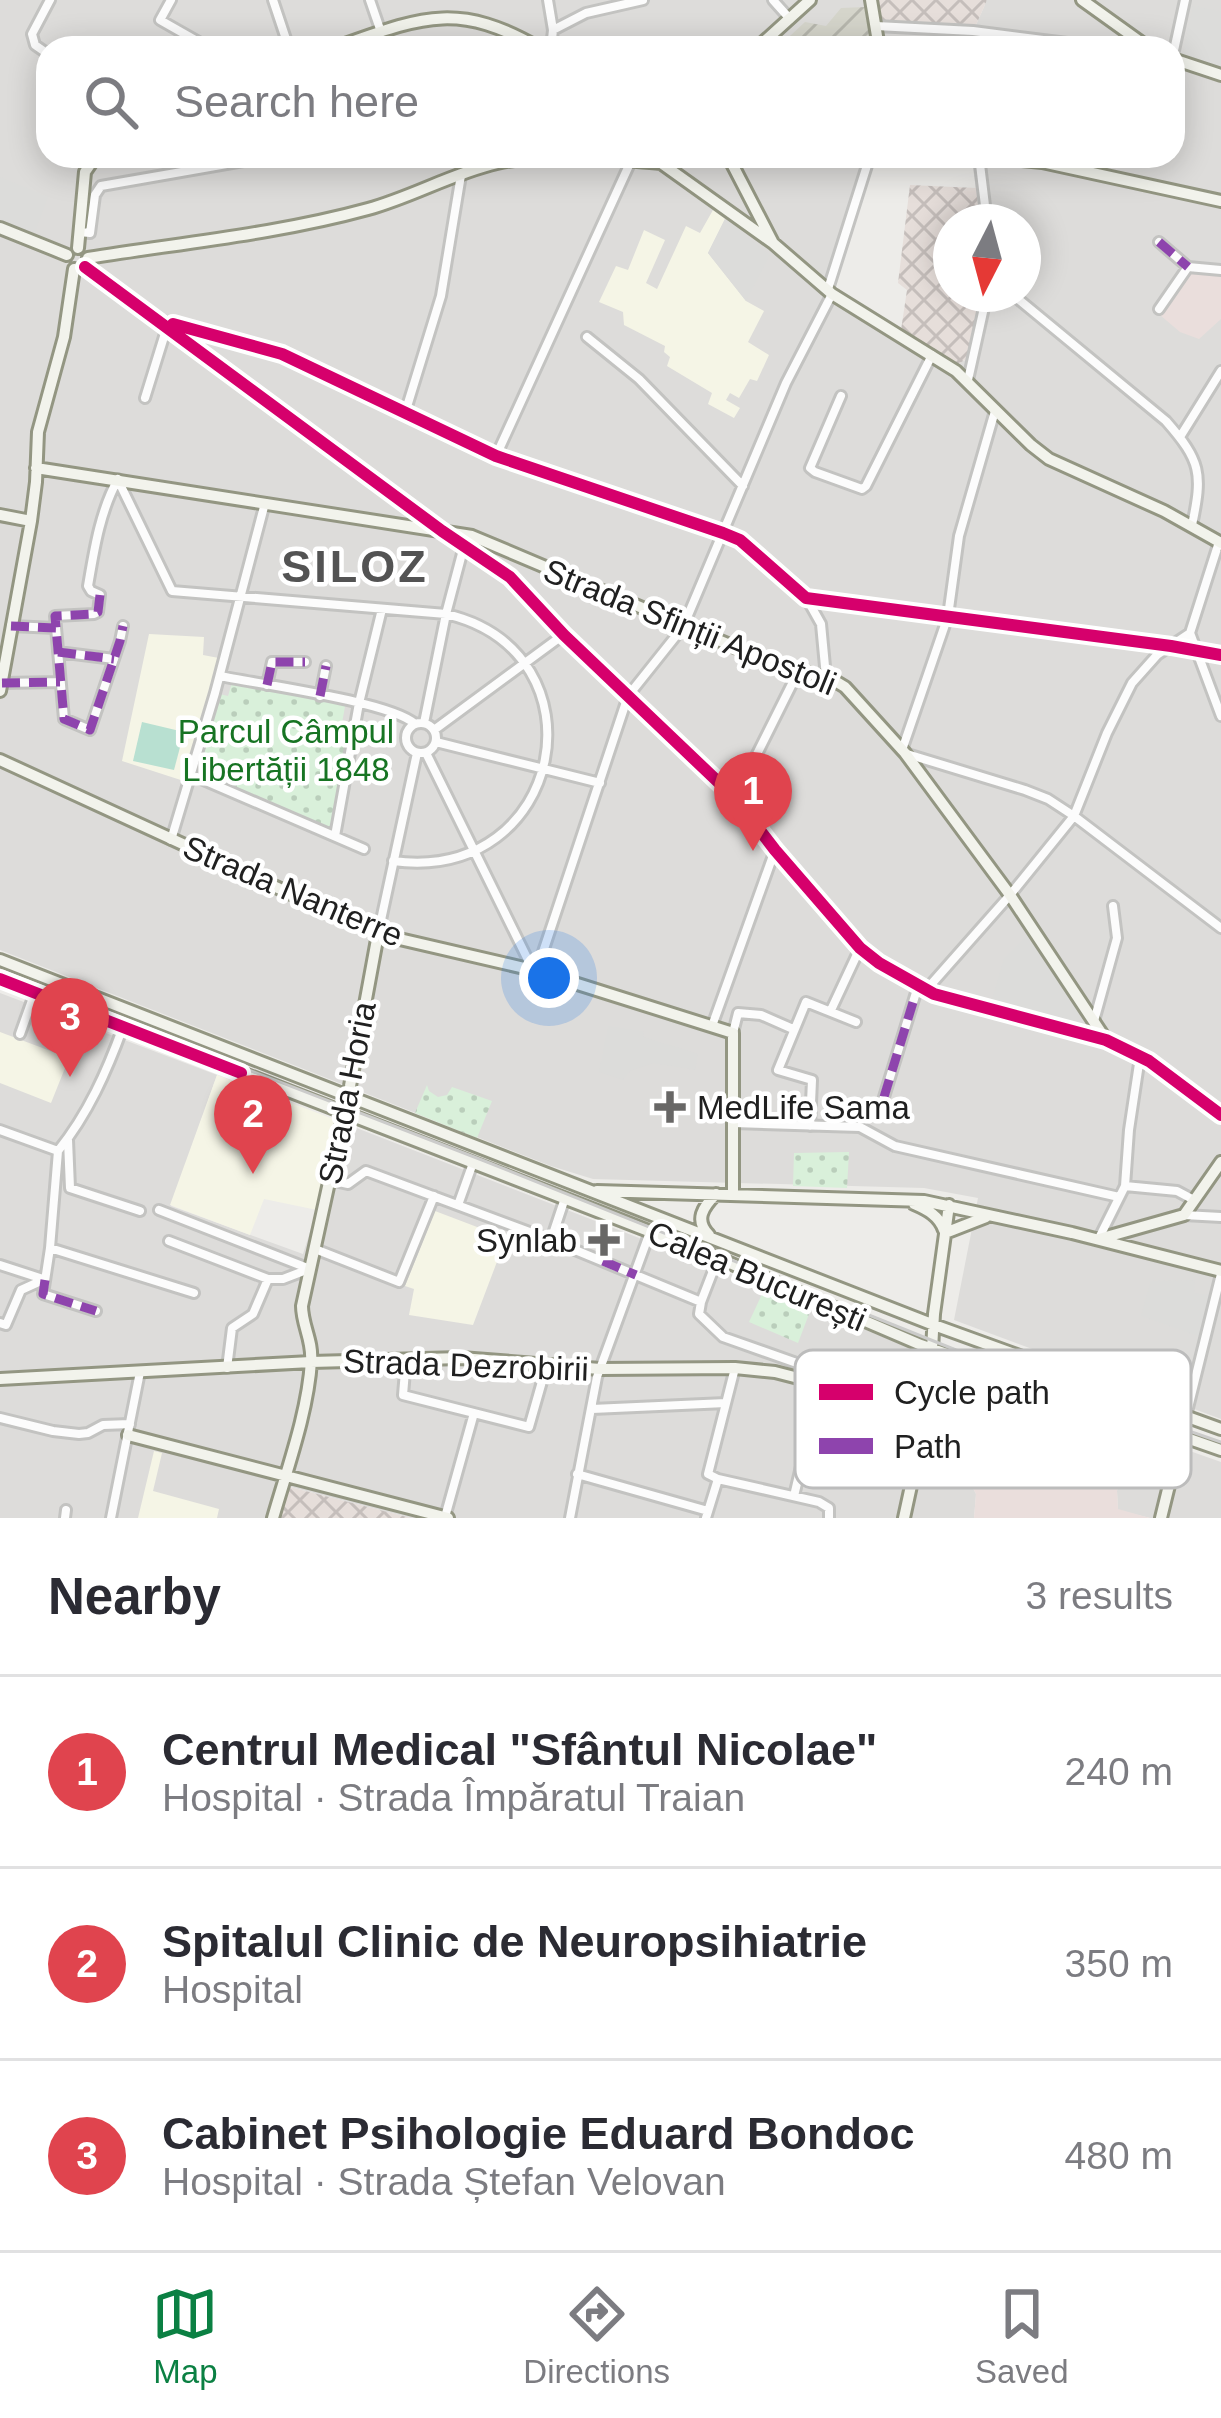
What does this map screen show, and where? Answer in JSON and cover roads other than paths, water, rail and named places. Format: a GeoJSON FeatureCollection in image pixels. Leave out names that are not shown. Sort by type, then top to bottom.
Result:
{"type":"FeatureCollection","features":[{"type":"Feature","properties":{"kind":"street"},"geometry":{"type":"LineString","coordinates":[[36,46],[32,34],[50,0]]}},
{"type":"Feature","properties":{"kind":"street"},"geometry":{"type":"LineString","coordinates":[[171,0],[160,20],[188,36]]}},
{"type":"Feature","properties":{"kind":"street"},"geometry":{"type":"LineString","coordinates":[[273,0],[285,36]]}},
{"type":"Feature","properties":{"kind":"street"},"geometry":{"type":"LineString","coordinates":[[370,0],[381,32]]}},
{"type":"Feature","properties":{"kind":"street"},"geometry":{"type":"LineString","coordinates":[[548,0],[552,36]]}},
{"type":"Feature","properties":{"kind":"street"},"geometry":{"type":"LineString","coordinates":[[553,30],[586,14],[643,0]]}},
{"type":"Feature","properties":{"kind":"street"},"geometry":{"type":"LineString","coordinates":[[773,0],[790,19]]}},
{"type":"Feature","properties":{"kind":"street"},"geometry":{"type":"LineString","coordinates":[[771,36],[810,0]]}},
{"type":"Feature","properties":{"kind":"street"},"geometry":{"type":"LineString","coordinates":[[871,0],[877,36]]}},
{"type":"Feature","properties":{"kind":"street"},"geometry":{"type":"LineString","coordinates":[[1082,0],[1132,36]]}},
{"type":"Feature","properties":{"kind":"street"},"geometry":{"type":"LineString","coordinates":[[1178,36],[1186,0]]}},
{"type":"Feature","properties":{"kind":"street"},"geometry":{"type":"LineString","coordinates":[[369,36],[442,17],[464,18],[519,36]]}},
{"type":"Feature","properties":{"kind":"street"},"geometry":{"type":"LineString","coordinates":[[876,26],[1006,36]]}},
{"type":"Feature","properties":{"kind":"street"},"geometry":{"type":"LineString","coordinates":[[1185,61],[1219,73]]}},
{"type":"Feature","properties":{"kind":"street"},"geometry":{"type":"LineString","coordinates":[[83,168],[79,232],[68,265],[369,208],[486,168]]}},
{"type":"Feature","properties":{"kind":"street"},"geometry":{"type":"LineString","coordinates":[[79,232],[90,233],[94,195],[100,186],[203,168]]}},
{"type":"Feature","properties":{"kind":"street"},"geometry":{"type":"LineString","coordinates":[[496,456],[629,168]]}},
{"type":"Feature","properties":{"kind":"street"},"geometry":{"type":"LineString","coordinates":[[671,168],[830,292],[968,380],[1031,445],[1060,465],[1192,524],[1220,542],[1190,633],[1146,665],[1132,683],[1074,816],[1010,895],[922,988],[884,1096]]}},
{"type":"Feature","properties":{"kind":"street"},"geometry":{"type":"LineString","coordinates":[[734,168],[772,243]]}},
{"type":"Feature","properties":{"kind":"street"},"geometry":{"type":"LineString","coordinates":[[532,970],[542,955],[628,696],[683,627],[786,383],[830,292],[866,168]]}},
{"type":"Feature","properties":{"kind":"street"},"geometry":{"type":"LineString","coordinates":[[980,168],[985,204]]}},
{"type":"Feature","properties":{"kind":"street"},"geometry":{"type":"LineString","coordinates":[[1070,168],[1221,201]]}},
{"type":"Feature","properties":{"kind":"street"},"geometry":{"type":"LineString","coordinates":[[405,413],[441,296],[461,175]]}},
{"type":"Feature","properties":{"kind":"street"},"geometry":{"type":"LineString","coordinates":[[0,229],[72,252],[86,252],[38,432],[31,521],[0,692]]}},
{"type":"Feature","properties":{"kind":"street"},"geometry":{"type":"LineString","coordinates":[[1159,242],[1188,267],[1221,270]]}},
{"type":"Feature","properties":{"kind":"street"},"geometry":{"type":"LineString","coordinates":[[82,265],[510,577],[735,798],[860,948],[879,963],[922,988],[1106,1040],[1140,1056],[1221,1115]]}},
{"type":"Feature","properties":{"kind":"street"},"geometry":{"type":"LineString","coordinates":[[1159,309],[1188,267]]}},
{"type":"Feature","properties":{"kind":"street"},"geometry":{"type":"LineString","coordinates":[[968,380],[983,312]]}},
{"type":"Feature","properties":{"kind":"street"},"geometry":{"type":"LineString","coordinates":[[1034,312],[1180,436],[1200,475],[1192,524]]}},
{"type":"Feature","properties":{"kind":"street"},"geometry":{"type":"LineString","coordinates":[[161,323],[282,354],[496,456],[740,540],[806,598],[821,624],[826,677]]}},
{"type":"Feature","properties":{"kind":"street"},"geometry":{"type":"LineString","coordinates":[[146,398],[161,323]]}},
{"type":"Feature","properties":{"kind":"street"},"geometry":{"type":"LineString","coordinates":[[587,337],[639,379],[743,485]]}},
{"type":"Feature","properties":{"kind":"street"},"geometry":{"type":"LineString","coordinates":[[841,396],[811,468],[862,489],[932,355]]}},
{"type":"Feature","properties":{"kind":"street"},"geometry":{"type":"LineString","coordinates":[[1180,436],[1221,370]]}},
{"type":"Feature","properties":{"kind":"street"},"geometry":{"type":"LineString","coordinates":[[995,410],[959,536],[948,616],[904,751],[1048,799],[1221,928]]}},
{"type":"Feature","properties":{"kind":"street","name":"Strada Sfinții Apostoli"},"geometry":{"type":"LineString","coordinates":[[36,468],[472,536],[683,627],[845,686],[904,751],[1010,895],[1106,1040]]}},
{"type":"Feature","properties":{"kind":"street"},"geometry":{"type":"LineString","coordinates":[[118,479],[169,588],[178,593],[446,614],[491,631],[524,664],[539,692],[548,743],[543,770],[526,805],[503,832],[476,852],[427,863],[394,861]]}},
{"type":"Feature","properties":{"kind":"street"},"geometry":{"type":"LineString","coordinates":[[118,479],[95,546],[88,586],[100,595],[98,612],[56,616],[64,719],[90,730],[123,626]]}},
{"type":"Feature","properties":{"kind":"street"},"geometry":{"type":"LineString","coordinates":[[171,839],[265,503]]}},
{"type":"Feature","properties":{"kind":"street"},"geometry":{"type":"LineString","coordinates":[[0,515],[31,521]]}},
{"type":"Feature","properties":{"kind":"street"},"geometry":{"type":"LineString","coordinates":[[420,724],[464,546]]}},
{"type":"Feature","properties":{"kind":"street"},"geometry":{"type":"LineString","coordinates":[[806,598],[1221,656]]}},
{"type":"Feature","properties":{"kind":"street"},"geometry":{"type":"LineString","coordinates":[[335,836],[382,609]]}},
{"type":"Feature","properties":{"kind":"street"},"geometry":{"type":"LineString","coordinates":[[11,626],[56,628]]}},
{"type":"Feature","properties":{"kind":"street"},"geometry":{"type":"LineString","coordinates":[[1190,633],[1221,716]]}},
{"type":"Feature","properties":{"kind":"street"},"geometry":{"type":"LineString","coordinates":[[434,730],[564,635]]}},
{"type":"Feature","properties":{"kind":"street"},"geometry":{"type":"LineString","coordinates":[[58,652],[114,659]]}},
{"type":"Feature","properties":{"kind":"street"},"geometry":{"type":"LineString","coordinates":[[266,685],[272,662],[305,662]]}},
{"type":"Feature","properties":{"kind":"street"},"geometry":{"type":"LineString","coordinates":[[320,696],[326,666]]}},
{"type":"Feature","properties":{"kind":"street"},"geometry":{"type":"LineString","coordinates":[[735,798],[798,672]]}},
{"type":"Feature","properties":{"kind":"street"},"geometry":{"type":"LineString","coordinates":[[220,676],[359,703],[406,716],[434,730]]}},
{"type":"Feature","properties":{"kind":"street"},"geometry":{"type":"LineString","coordinates":[[2,682],[60,682]]}},
{"type":"Feature","properties":{"kind":"street"},"geometry":{"type":"LineString","coordinates":[[420,724],[408,730],[405,740],[409,748],[422,753],[532,970]]}},
{"type":"Feature","properties":{"kind":"street"},"geometry":{"type":"LineString","coordinates":[[434,730],[436,742]]}},
{"type":"Feature","properties":{"kind":"street"},"geometry":{"type":"LineString","coordinates":[[422,753],[436,742]]}},
{"type":"Feature","properties":{"kind":"street"},"geometry":{"type":"LineString","coordinates":[[436,742],[600,783]]}},
{"type":"Feature","properties":{"kind":"street","name":"Strada Horia"},"geometry":{"type":"LineString","coordinates":[[311,1361],[310,1337],[301,1311],[378,934],[422,753]]}},
{"type":"Feature","properties":{"kind":"street","name":"Strada Nanterre"},"geometry":{"type":"LineString","coordinates":[[0,760],[378,934],[532,970],[734,1034]]}},
{"type":"Feature","properties":{"kind":"street"},"geometry":{"type":"LineString","coordinates":[[192,775],[364,849]]}},
{"type":"Feature","properties":{"kind":"street"},"geometry":{"type":"LineString","coordinates":[[712,1026],[775,850]]}},
{"type":"Feature","properties":{"kind":"street"},"geometry":{"type":"LineString","coordinates":[[1094,1023],[1117,938],[1112,906]]}},
{"type":"Feature","properties":{"kind":"street"},"geometry":{"type":"LineString","coordinates":[[831,1010],[860,948]]}},
{"type":"Feature","properties":{"kind":"street","name":"Calea București"},"geometry":{"type":"LineString","coordinates":[[0,960],[1002,1350]]}},
{"type":"Feature","properties":{"kind":"street","name":"Calea București"},"geometry":{"type":"LineString","coordinates":[[0,979],[718,1258],[934,1349]]}},
{"type":"Feature","properties":{"kind":"street"},"geometry":{"type":"LineString","coordinates":[[20,1034],[35,992]]}},
{"type":"Feature","properties":{"kind":"street"},"geometry":{"type":"LineString","coordinates":[[810,1126],[812,1080],[778,1070],[793,1029],[806,1002],[856,1022]]}},
{"type":"Feature","properties":{"kind":"street"},"geometry":{"type":"LineString","coordinates":[[733,1194],[738,1013],[761,1015],[793,1029]]}},
{"type":"Feature","properties":{"kind":"street"},"geometry":{"type":"LineString","coordinates":[[96,1311],[43,1294],[58,1151],[108,1068],[123,1027]]}},
{"type":"Feature","properties":{"kind":"street"},"geometry":{"type":"LineString","coordinates":[[1098,1240],[1125,1186],[1140,1056]]}},
{"type":"Feature","properties":{"kind":"street"},"geometry":{"type":"LineString","coordinates":[[330,1180],[336,1174],[348,1130],[370,1123]]}},
{"type":"Feature","properties":{"kind":"street"},"geometry":{"type":"LineString","coordinates":[[734,1123],[860,1127],[895,1146],[1119,1197]]}},
{"type":"Feature","properties":{"kind":"street"},"geometry":{"type":"LineString","coordinates":[[0,1130],[58,1151]]}},
{"type":"Feature","properties":{"kind":"street"},"geometry":{"type":"LineString","coordinates":[[68,1139],[70,1188],[140,1211]]}},
{"type":"Feature","properties":{"kind":"street"},"geometry":{"type":"LineString","coordinates":[[458,1205],[473,1162]]}},
{"type":"Feature","properties":{"kind":"street"},"geometry":{"type":"LineString","coordinates":[[1184,1215],[1221,1162]]}},
{"type":"Feature","properties":{"kind":"street"},"geometry":{"type":"LineString","coordinates":[[330,1180],[348,1184],[366,1171],[700,1302]]}},
{"type":"Feature","properties":{"kind":"street"},"geometry":{"type":"LineString","coordinates":[[1125,1186],[1177,1191],[1193,1200]]}},
{"type":"Feature","properties":{"kind":"street"},"geometry":{"type":"LineString","coordinates":[[551,1240],[565,1198],[589,1190],[904,1200],[950,1205],[1098,1240],[1221,1273],[1191,1396]]}},
{"type":"Feature","properties":{"kind":"street"},"geometry":{"type":"LineString","coordinates":[[640,1210],[642,1192]]}},
{"type":"Feature","properties":{"kind":"street"},"geometry":{"type":"LineString","coordinates":[[711,1237],[700,1217],[716,1194]]}},
{"type":"Feature","properties":{"kind":"street"},"geometry":{"type":"LineString","coordinates":[[314,1249],[399,1282],[434,1196]]}},
{"type":"Feature","properties":{"kind":"street"},"geometry":{"type":"LineString","coordinates":[[609,1216],[615,1200]]}},
{"type":"Feature","properties":{"kind":"street"},"geometry":{"type":"LineString","coordinates":[[904,1200],[933,1213],[945,1233]]}},
{"type":"Feature","properties":{"kind":"street"},"geometry":{"type":"LineString","coordinates":[[934,1349],[950,1205]]}},
{"type":"Feature","properties":{"kind":"street"},"geometry":{"type":"LineString","coordinates":[[159,1210],[310,1269]]}},
{"type":"Feature","properties":{"kind":"street"},"geometry":{"type":"LineString","coordinates":[[945,1233],[991,1215]]}},
{"type":"Feature","properties":{"kind":"street"},"geometry":{"type":"LineString","coordinates":[[1098,1240],[1184,1215],[1221,1217]]}},
{"type":"Feature","properties":{"kind":"street"},"geometry":{"type":"LineString","coordinates":[[570,1518],[600,1369],[650,1232]]}},
{"type":"Feature","properties":{"kind":"street"},"geometry":{"type":"LineString","coordinates":[[169,1240],[268,1279],[310,1269]]}},
{"type":"Feature","properties":{"kind":"street"},"geometry":{"type":"LineString","coordinates":[[50,1248],[194,1293]]}},
{"type":"Feature","properties":{"kind":"street"},"geometry":{"type":"LineString","coordinates":[[718,1258],[699,1314],[723,1337],[795,1362]]}},
{"type":"Feature","properties":{"kind":"street"},"geometry":{"type":"LineString","coordinates":[[0,1265],[45,1280]]}},
{"type":"Feature","properties":{"kind":"street"},"geometry":{"type":"LineString","coordinates":[[227,1368],[232,1328],[253,1314],[268,1279]]}},
{"type":"Feature","properties":{"kind":"street"},"geometry":{"type":"LineString","coordinates":[[0,1323],[6,1325],[21,1290],[45,1280]]}},
{"type":"Feature","properties":{"kind":"street","name":"Strada Dezrobirii"},"geometry":{"type":"LineString","coordinates":[[0,1379],[311,1361],[461,1358],[600,1369],[736,1368],[795,1377]]}},
{"type":"Feature","properties":{"kind":"street"},"geometry":{"type":"LineString","coordinates":[[406,1359],[403,1395],[529,1427],[547,1364]]}},
{"type":"Feature","properties":{"kind":"street"},"geometry":{"type":"LineString","coordinates":[[273,1518],[311,1361]]}},
{"type":"Feature","properties":{"kind":"street"},"geometry":{"type":"LineString","coordinates":[[736,1368],[708,1474],[826,1505],[829,1518]]}},
{"type":"Feature","properties":{"kind":"street"},"geometry":{"type":"LineString","coordinates":[[111,1518],[140,1372]]}},
{"type":"Feature","properties":{"kind":"street"},"geometry":{"type":"LineString","coordinates":[[592,1409],[727,1403]]}},
{"type":"Feature","properties":{"kind":"street"},"geometry":{"type":"LineString","coordinates":[[0,1418],[79,1434],[103,1425],[129,1429],[447,1518],[474,1413]]}},
{"type":"Feature","properties":{"kind":"street","name":"Calea București"},"geometry":{"type":"LineString","coordinates":[[1191,1419],[1221,1429]]}},
{"type":"Feature","properties":{"kind":"street","name":"Calea București"},"geometry":{"type":"LineString","coordinates":[[1191,1439],[1221,1450]]}},
{"type":"Feature","properties":{"kind":"street"},"geometry":{"type":"LineString","coordinates":[[577,1474],[707,1515],[718,1479]]}},
{"type":"Feature","properties":{"kind":"street"},"geometry":{"type":"LineString","coordinates":[[794,1496],[796,1488]]}},
{"type":"Feature","properties":{"kind":"street"},"geometry":{"type":"LineString","coordinates":[[904,1518],[911,1488]]}},
{"type":"Feature","properties":{"kind":"street"},"geometry":{"type":"LineString","coordinates":[[1161,1518],[1169,1488]]}},
{"type":"Feature","properties":{"kind":"tram line"},"geometry":{"type":"LineString","coordinates":[[0,974],[956,1350]]}},
{"type":"Feature","properties":{"kind":"tram line"},"geometry":{"type":"LineString","coordinates":[[1191,1432],[1221,1442]]}},
{"type":"Feature","properties":{"kind":"place","name":"Centrul Medical \"Sfântul Nicolae\""},"geometry":{"type":"Point","coordinates":[753,851]}},
{"type":"Feature","properties":{"kind":"place","name":"Cabinet Psihologie Eduard Bondoc"},"geometry":{"type":"Point","coordinates":[70,1077]}},
{"type":"Feature","properties":{"kind":"place","name":"MedLife Sama"},"geometry":{"type":"Point","coordinates":[670,1107]}},
{"type":"Feature","properties":{"kind":"place","name":"Spitalul Clinic de Neuropsihiatrie"},"geometry":{"type":"Point","coordinates":[253,1174]}},
{"type":"Feature","properties":{"kind":"place","name":"Synlab"},"geometry":{"type":"Point","coordinates":[604,1240]}},
{"type":"Feature","properties":{"kind":"district","name":"SILOZ"},"geometry":{"type":"Point","coordinates":[355,566]}},
{"type":"Feature","properties":{"kind":"park label","name":"Parcul Câmpul Libertății 1848"},"geometry":{"type":"Point","coordinates":[286,750]}}]}
